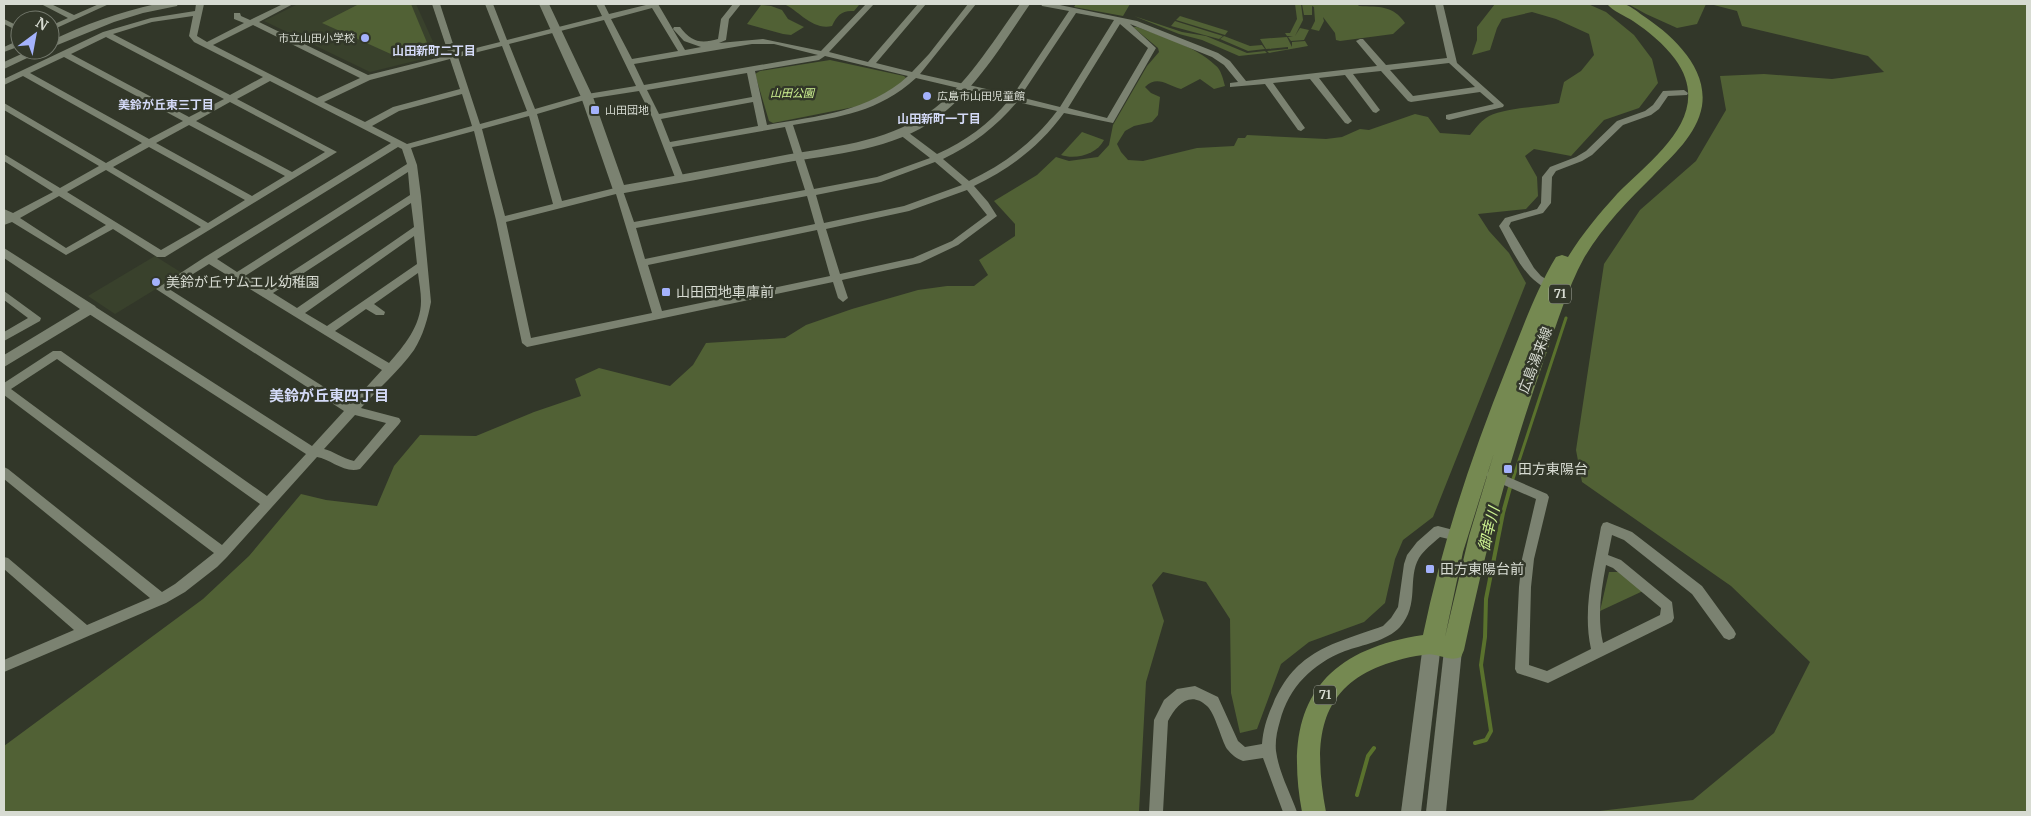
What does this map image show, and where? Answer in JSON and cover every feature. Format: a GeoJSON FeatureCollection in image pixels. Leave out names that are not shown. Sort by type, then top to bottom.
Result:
{"type":"FeatureCollection","features":[{"type":"Feature","properties":{"kind":"main road","name":"広島湯来線"},"geometry":{"type":"LineString","coordinates":[[1442,647],[1468,574],[1495,476],[1568,248],[1611,193],[1669,133],[1679,119],[1684,105],[1682,80],[1675,62],[1664,48],[1635,23],[1603,4]]}},
{"type":"Feature","properties":{"kind":"main road","name":"広島湯来線"},"geometry":{"type":"LineString","coordinates":[[1442,647],[1447,568],[1477,469],[1555,288],[1596,228],[1678,141],[1690,124],[1696,102],[1693,82],[1685,63],[1674,48],[1653,28],[1614,4]]}},
{"type":"Feature","properties":{"kind":"main road","name":"71"},"geometry":{"type":"LineString","coordinates":[[1314,812],[1306,772],[1306,748],[1310,727],[1317,708],[1328,691],[1343,675],[1367,660],[1394,651],[1442,647]]}},
{"type":"Feature","properties":{"kind":"street"},"geometry":{"type":"LineString","coordinates":[[45,4],[74,18]]}},
{"type":"Feature","properties":{"kind":"street"},"geometry":{"type":"LineString","coordinates":[[60,24],[105,4]]}},
{"type":"Feature","properties":{"kind":"street"},"geometry":{"type":"LineString","coordinates":[[60,41],[111,18],[173,4]]}},
{"type":"Feature","properties":{"kind":"street"},"geometry":{"type":"LineString","coordinates":[[207,45],[289,4]]}},
{"type":"Feature","properties":{"kind":"street"},"geometry":{"type":"LineString","coordinates":[[436,4],[477,127],[501,220],[528,343],[916,261],[955,243],[992,216],[985,202],[967,185],[902,132]]}},
{"type":"Feature","properties":{"kind":"street"},"geometry":{"type":"LineString","coordinates":[[489,4],[532,112],[558,205]]}},
{"type":"Feature","properties":{"kind":"street"},"geometry":{"type":"LineString","coordinates":[[544,4],[587,97],[619,190],[658,315]]}},
{"type":"Feature","properties":{"kind":"street"},"geometry":{"type":"LineString","coordinates":[[600,4],[631,62],[656,117],[679,178]]}},
{"type":"Feature","properties":{"kind":"street"},"geometry":{"type":"LineString","coordinates":[[318,101],[367,78],[655,4],[683,53]]}},
{"type":"Feature","properties":{"kind":"street"},"geometry":{"type":"LineString","coordinates":[[669,29],[677,29],[684,39],[692,44],[697,45],[722,40],[725,19],[737,4]]}},
{"type":"Feature","properties":{"kind":"street"},"geometry":{"type":"LineString","coordinates":[[4,252],[90,310],[312,452],[326,454],[334,460],[356,466],[395,421],[351,410],[161,289],[402,145],[587,97],[819,58],[870,4]]}},
{"type":"Feature","properties":{"kind":"street"},"geometry":{"type":"LineString","coordinates":[[871,64],[922,4]]}},
{"type":"Feature","properties":{"kind":"street"},"geometry":{"type":"LineString","coordinates":[[668,145],[862,109],[884,100],[915,76],[972,4]]}},
{"type":"Feature","properties":{"kind":"street"},"geometry":{"type":"LineString","coordinates":[[501,220],[619,190],[867,144],[902,132],[931,117],[950,101],[963,87],[1025,4]]}},
{"type":"Feature","properties":{"kind":"street"},"geometry":{"type":"LineString","coordinates":[[1045,4],[1134,23],[1214,55],[1227,63],[1238,84],[1452,60]]}},
{"type":"Feature","properties":{"kind":"street"},"geometry":{"type":"LineString","coordinates":[[1439,4],[1453,64],[1500,104],[1449,117]]}},
{"type":"Feature","properties":{"kind":"street"},"geometry":{"type":"LineString","coordinates":[[4,82],[106,34],[150,20],[199,9],[193,36],[197,40],[402,145],[412,165],[426,302],[424,317],[410,347],[312,452],[223,553],[180,588],[161,599],[4,666]]}},
{"type":"Feature","properties":{"kind":"street"},"geometry":{"type":"LineString","coordinates":[[630,226],[878,180],[915,168],[935,159],[975,138],[996,120],[1015,98],[1074,10]]}},
{"type":"Feature","properties":{"kind":"street"},"geometry":{"type":"LineString","coordinates":[[237,15],[237,17],[367,78]]}},
{"type":"Feature","properties":{"kind":"street"},"geometry":{"type":"LineString","coordinates":[[631,62],[763,40],[1110,121],[1152,48],[1119,19]]}},
{"type":"Feature","properties":{"kind":"street"},"geometry":{"type":"LineString","coordinates":[[642,263],[906,209],[936,200],[967,185],[1006,165],[1028,148],[1062,110],[1119,19]]}},
{"type":"Feature","properties":{"kind":"street"},"geometry":{"type":"LineString","coordinates":[[4,157],[161,255],[332,152],[106,34]]}},
{"type":"Feature","properties":{"kind":"street"},"geometry":{"type":"LineString","coordinates":[[1360,41],[1411,100],[1482,90]]}},
{"type":"Feature","properties":{"kind":"street"},"geometry":{"type":"LineString","coordinates":[[65,54],[292,176]]}},
{"type":"Feature","properties":{"kind":"street"},"geometry":{"type":"LineString","coordinates":[[4,66],[17,60]]}},
{"type":"Feature","properties":{"kind":"street"},"geometry":{"type":"LineString","coordinates":[[751,70],[763,127]]}},
{"type":"Feature","properties":{"kind":"street"},"geometry":{"type":"LineString","coordinates":[[1346,71],[1376,110]]}},
{"type":"Feature","properties":{"kind":"street"},"geometry":{"type":"LineString","coordinates":[[23,73],[252,200]]}},
{"type":"Feature","properties":{"kind":"street"},"geometry":{"type":"LineString","coordinates":[[1312,75],[1348,121]]}},
{"type":"Feature","properties":{"kind":"street"},"geometry":{"type":"LineString","coordinates":[[7,217],[60,192],[270,77]]}},
{"type":"Feature","properties":{"kind":"street"},"geometry":{"type":"LineString","coordinates":[[1267,80],[1301,128]]}},
{"type":"Feature","properties":{"kind":"street"},"geometry":{"type":"LineString","coordinates":[[365,126],[396,109],[465,90]]}},
{"type":"Feature","properties":{"kind":"street"},"geometry":{"type":"LineString","coordinates":[[1555,288],[1539,281],[1523,259],[1504,226],[1508,220],[1540,211],[1546,203],[1547,177],[1553,168],[1589,153],[1620,123],[1648,113],[1656,107],[1666,93],[1684,93]]}},
{"type":"Feature","properties":{"kind":"street"},"geometry":{"type":"LineString","coordinates":[[656,117],[757,98]]}},
{"type":"Feature","properties":{"kind":"street"},"geometry":{"type":"LineString","coordinates":[[4,106],[208,227]]}},
{"type":"Feature","properties":{"kind":"street"},"geometry":{"type":"LineString","coordinates":[[788,124],[800,156],[809,193],[843,298]]}},
{"type":"Feature","properties":{"kind":"street"},"geometry":{"type":"LineString","coordinates":[[238,276],[412,165]]}},
{"type":"Feature","properties":{"kind":"street"},"geometry":{"type":"LineString","coordinates":[[266,293],[416,196]]}},
{"type":"Feature","properties":{"kind":"street"},"geometry":{"type":"LineString","coordinates":[[7,217],[66,252],[113,225]]}},
{"type":"Feature","properties":{"kind":"street"},"geometry":{"type":"LineString","coordinates":[[298,312],[418,229]]}},
{"type":"Feature","properties":{"kind":"street"},"geometry":{"type":"LineString","coordinates":[[209,259],[329,330],[389,369]]}},
{"type":"Feature","properties":{"kind":"street"},"geometry":{"type":"LineString","coordinates":[[329,330],[422,265]]}},
{"type":"Feature","properties":{"kind":"street"},"geometry":{"type":"LineString","coordinates":[[4,295],[36,318],[4,337]]}},
{"type":"Feature","properties":{"kind":"street"},"geometry":{"type":"LineString","coordinates":[[366,304],[380,312]]}},
{"type":"Feature","properties":{"kind":"street"},"geometry":{"type":"LineString","coordinates":[[4,362],[90,310]]}},
{"type":"Feature","properties":{"kind":"street"},"geometry":{"type":"LineString","coordinates":[[223,553],[4,389],[56,354],[268,503]]}},
{"type":"Feature","properties":{"kind":"street"},"geometry":{"type":"LineString","coordinates":[[1477,469],[1543,497],[1527,568],[1522,669],[1548,677],[1667,618],[1667,606],[1617,564],[1602,558]]}},
{"type":"Feature","properties":{"kind":"street"},"geometry":{"type":"LineString","coordinates":[[4,472],[161,599]]}},
{"type":"Feature","properties":{"kind":"street"},"geometry":{"type":"LineString","coordinates":[[1598,651],[1594,636],[1593,609],[1607,527],[1628,536],[1698,590],[1729,634]]}},
{"type":"Feature","properties":{"kind":"street"},"geometry":{"type":"LineString","coordinates":[[1290,812],[1268,750],[1272,726],[1281,698],[1298,671],[1322,654],[1388,630],[1396,624],[1408,599],[1410,564],[1416,551],[1438,531],[1456,536]]}},
{"type":"Feature","properties":{"kind":"street"},"geometry":{"type":"LineString","coordinates":[[4,562],[86,632]]}},
{"type":"Feature","properties":{"kind":"street"},"geometry":{"type":"LineString","coordinates":[[1411,812],[1442,647]]}},
{"type":"Feature","properties":{"kind":"street"},"geometry":{"type":"LineString","coordinates":[[1436,812],[1442,647]]}},
{"type":"Feature","properties":{"kind":"street"},"geometry":{"type":"LineString","coordinates":[[1156,812],[1161,720],[1169,705],[1182,694],[1195,692],[1212,702],[1232,746],[1243,754],[1268,750]]}},
{"type":"Feature","properties":{"kind":"shaded area","name":"市立山田小学校"},"geometry":{"type":"Polygon","coordinates":[[[298,4],[416,4],[439,55],[370,72],[264,21],[298,4]]]}},
{"type":"Feature","properties":{"kind":"shaded area"},"geometry":{"type":"Polygon","coordinates":[[[155,256],[182,273],[115,314],[88,296],[155,256]]]}},
{"type":"Feature","properties":{"kind":"green space"},"geometry":{"type":"Polygon","coordinates":[[[359,4],[411,4],[428,45],[393,55],[322,23],[359,4]]]}},
{"type":"Feature","properties":{"kind":"green space"},"geometry":{"type":"Polygon","coordinates":[[[784,4],[859,5],[854,11],[846,11],[840,14],[832,26],[825,27],[812,23],[784,4]]]}},
{"type":"Feature","properties":{"kind":"green space"},"geometry":{"type":"Polygon","coordinates":[[[1076,4],[1130,4],[1123,16],[1074,7],[1076,4]]]}},
{"type":"Feature","properties":{"kind":"green space"},"geometry":{"type":"Polygon","coordinates":[[[1295,4],[1301,4],[1303,20],[1295,36],[1300,28],[1309,30],[1304,40],[1291,41],[1288,37],[1293,36],[1287,36],[1285,33],[1290,33],[1297,19],[1295,4]]]}},
{"type":"Feature","properties":{"kind":"green space"},"geometry":{"type":"Polygon","coordinates":[[[1302,4],[1357,4],[1359,6],[1385,8],[1396,13],[1405,23],[1393,34],[1340,41],[1336,40],[1335,33],[1323,17],[1324,21],[1319,31],[1311,29],[1315,21],[1314,7],[1312,6],[1312,15],[1304,15],[1302,4]]]}},
{"type":"Feature","properties":{"kind":"green space"},"geometry":{"type":"Polygon","coordinates":[[[1495,4],[1588,4],[1606,12],[1634,35],[1652,59],[1658,83],[1639,108],[1604,120],[1571,156],[1534,149],[1525,156],[1537,177],[1538,196],[1526,209],[1478,214],[1489,231],[1509,253],[1526,283],[1433,517],[1403,540],[1395,559],[1385,603],[1364,622],[1309,642],[1281,664],[1257,729],[1240,733],[1231,693],[1230,619],[1206,582],[1163,572],[1152,585],[1164,621],[1146,682],[1139,812],[4,812],[4,746],[203,599],[249,556],[301,494],[326,500],[377,506],[394,466],[420,435],[476,436],[534,412],[581,396],[575,379],[599,368],[670,386],[693,365],[706,343],[785,338],[806,325],[852,309],[918,290],[947,286],[974,286],[988,275],[979,260],[1015,236],[1015,224],[994,201],[1037,175],[1056,157],[1069,161],[1098,157],[1109,145],[1113,125],[1147,66],[1159,52],[1158,48],[1133,27],[1168,38],[1198,52],[1219,69],[1225,86],[1214,89],[1200,79],[1181,89],[1158,81],[1149,83],[1145,87],[1151,93],[1160,97],[1158,115],[1152,122],[1134,126],[1125,131],[1117,144],[1128,160],[1143,161],[1197,148],[1234,146],[1238,138],[1245,138],[1247,135],[1326,139],[1342,137],[1360,129],[1369,130],[1415,114],[1428,117],[1440,133],[1470,135],[1486,118],[1500,112],[1559,103],[1564,82],[1581,71],[1594,55],[1589,34],[1556,19],[1532,12],[1502,19],[1490,50],[1472,55],[1477,40],[1477,27],[1495,4]]]}},
{"type":"Feature","properties":{"kind":"green space"},"geometry":{"type":"Polygon","coordinates":[[[1628,4],[1706,4],[1697,24],[1677,28],[1628,4]]]}},
{"type":"Feature","properties":{"kind":"green space"},"geometry":{"type":"Polygon","coordinates":[[[1710,4],[2027,4],[2027,812],[1591,812],[1693,800],[1774,733],[1810,662],[1731,586],[1582,482],[1576,450],[1604,264],[1640,210],[1696,161],[1726,110],[1720,76],[1764,74],[1832,79],[1884,72],[1868,56],[1742,26],[1737,11],[1710,4]]]}},
{"type":"Feature","properties":{"kind":"green space"},"geometry":{"type":"Polygon","coordinates":[[[761,5],[782,10],[788,19],[804,27],[791,35],[747,24],[761,5]]]}},
{"type":"Feature","properties":{"kind":"green space"},"geometry":{"type":"Polygon","coordinates":[[[1134,16],[1182,32],[1206,36],[1247,53],[1265,51],[1267,53],[1239,56],[1202,40],[1179,34],[1134,16]]]}},
{"type":"Feature","properties":{"kind":"green space"},"geometry":{"type":"Polygon","coordinates":[[[1180,16],[1228,31],[1225,35],[1176,20],[1180,16]]]}},
{"type":"Feature","properties":{"kind":"green space"},"geometry":{"type":"Polygon","coordinates":[[[1175,21],[1223,36],[1219,39],[1171,26],[1175,21]]]}},
{"type":"Feature","properties":{"kind":"green space"},"geometry":{"type":"Polygon","coordinates":[[[1224,36],[1250,46],[1262,45],[1265,49],[1248,51],[1220,39],[1224,36]]]}},
{"type":"Feature","properties":{"kind":"green space"},"geometry":{"type":"Polygon","coordinates":[[[1287,37],[1292,47],[1292,42],[1305,41],[1308,46],[1269,53],[1267,51],[1288,49],[1288,47],[1266,49],[1260,39],[1287,37]]]}},
{"type":"Feature","properties":{"kind":"green space","name":"山田公園"},"geometry":{"type":"Polygon","coordinates":[[[830,60],[904,76],[907,79],[881,98],[859,106],[773,123],[769,121],[755,74],[760,71],[830,60]]]}},
{"type":"Feature","properties":{"kind":"green space"},"geometry":{"type":"Polygon","coordinates":[[[1082,132],[1104,140],[1101,145],[1086,155],[1073,157],[1061,155],[1082,132]]]}},
{"type":"Feature","properties":{"kind":"green space"},"geometry":{"type":"Polygon","coordinates":[[[1609,572],[1620,572],[1643,591],[1600,611],[1609,572]]]}},
{"type":"Feature","properties":{"kind":"waterway","name":"御幸川"},"geometry":{"type":"LineString","coordinates":[[1511,485],[1566,318]]}},
{"type":"Feature","properties":{"kind":"waterway","name":"御幸川"},"geometry":{"type":"LineString","coordinates":[[1475,743],[1486,740],[1491,731],[1481,665],[1485,637],[1486,599],[1503,513],[1511,484]]}},
{"type":"Feature","properties":{"kind":"waterway","name":"御幸川"},"geometry":{"type":"LineString","coordinates":[[1357,795],[1368,756],[1374,748]]}},
{"type":"Feature","properties":{"kind":"place","name":"市立山田小学校"},"geometry":{"type":"Point","coordinates":[365,38]}},
{"type":"Feature","properties":{"kind":"place","name":"広島市山田児童館"},"geometry":{"type":"Point","coordinates":[927,96]}},
{"type":"Feature","properties":{"kind":"place","name":"山田団地"},"geometry":{"type":"Point","coordinates":[595,110]}},
{"type":"Feature","properties":{"kind":"place","name":"美鈴が丘サムエル幼稚園"},"geometry":{"type":"Point","coordinates":[156,282]}},
{"type":"Feature","properties":{"kind":"place","name":"山田団地車庫前"},"geometry":{"type":"Point","coordinates":[666,292]}},
{"type":"Feature","properties":{"kind":"place","name":"田方東陽台"},"geometry":{"type":"Point","coordinates":[1508,469]}},
{"type":"Feature","properties":{"kind":"place","name":"田方東陽台前"},"geometry":{"type":"Point","coordinates":[1430,569]}},
{"type":"Feature","properties":{"kind":"district","name":"山田新町二丁目"},"geometry":{"type":"Point","coordinates":[434,51]}},
{"type":"Feature","properties":{"kind":"district","name":"美鈴が丘東三丁目"},"geometry":{"type":"Point","coordinates":[166,105]}},
{"type":"Feature","properties":{"kind":"district","name":"山田新町一丁目"},"geometry":{"type":"Point","coordinates":[939,119]}},
{"type":"Feature","properties":{"kind":"district","name":"美鈴が丘東四丁目"},"geometry":{"type":"Point","coordinates":[329,396]}}]}
